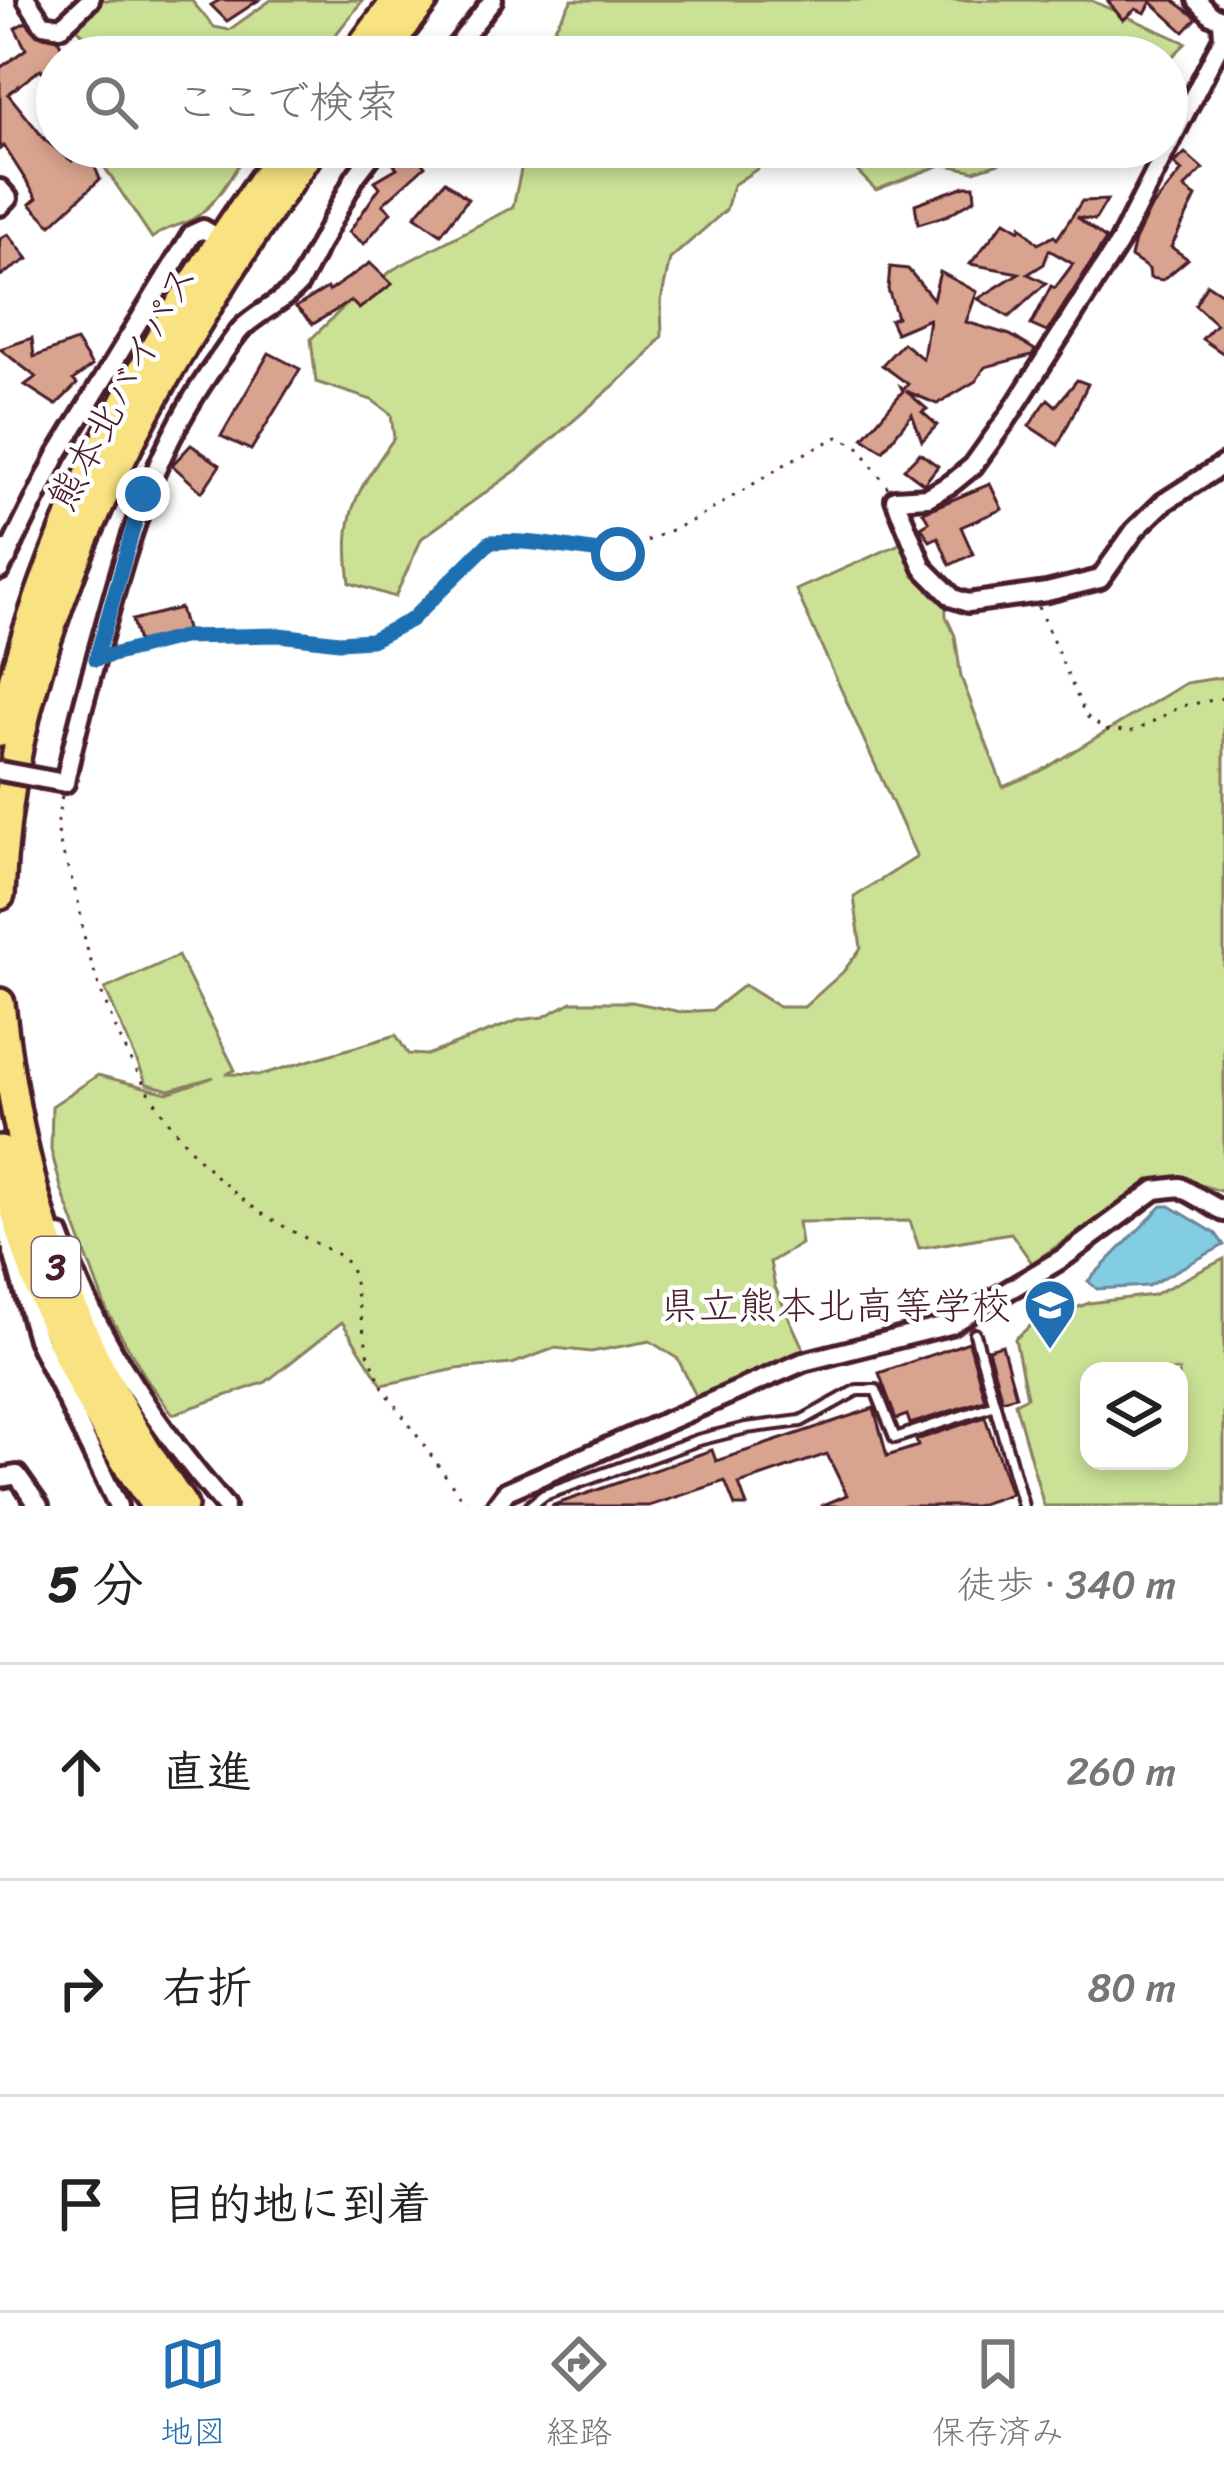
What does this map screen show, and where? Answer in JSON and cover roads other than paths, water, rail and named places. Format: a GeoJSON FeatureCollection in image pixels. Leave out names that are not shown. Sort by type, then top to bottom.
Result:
{"type":"FeatureCollection","features":[{"type":"Feature","properties":{"kind":"highway"},"geometry":{"type":"LineString","coordinates":[[370,36],[397,0]]}},
{"type":"Feature","properties":{"kind":"highway"},"geometry":{"type":"LineString","coordinates":[[396,36],[424,0]]}},
{"type":"Feature","properties":{"kind":"highway","name":"熊本北バイパス"},"geometry":{"type":"LineString","coordinates":[[0,733],[18,656],[42,586],[97,460],[158,345],[273,168]]}},
{"type":"Feature","properties":{"kind":"highway","name":"熊本北バイパス"},"geometry":{"type":"LineString","coordinates":[[0,895],[20,740],[52,624],[82,544],[157,388],[213,294],[300,168]]}},
{"type":"Feature","properties":{"kind":"highway","name":"3"},"geometry":{"type":"LineString","coordinates":[[0,1002],[21,1152],[75,1320],[110,1393],[182,1506]]}},
{"type":"Feature","properties":{"kind":"highway","name":"3"},"geometry":{"type":"LineString","coordinates":[[0,1150],[22,1234],[55,1328],[93,1406],[156,1506]]}},
{"type":"Feature","properties":{"kind":"street"},"geometry":{"type":"LineString","coordinates":[[27,0],[43,24],[61,27],[90,0]]}},
{"type":"Feature","properties":{"kind":"street"},"geometry":{"type":"LineString","coordinates":[[465,36],[493,0]]}},
{"type":"Feature","properties":{"kind":"street"},"geometry":{"type":"LineString","coordinates":[[1188,107],[1223,38],[1223,20],[1197,0]]}},
{"type":"Feature","properties":{"kind":"street"},"geometry":{"type":"LineString","coordinates":[[0,771],[65,783],[143,494],[186,404],[242,328],[299,284],[362,168]]}},
{"type":"Feature","properties":{"kind":"street"},"geometry":{"type":"LineString","coordinates":[[1157,168],[1119,243],[973,466],[928,497],[895,499],[923,568],[953,598],[968,603],[1100,579],[1135,530],[1163,503],[1224,464]]}},
{"type":"Feature","properties":{"kind":"street"},"geometry":{"type":"LineString","coordinates":[[0,189],[8,198],[0,206]]}},
{"type":"Feature","properties":{"kind":"street"},"geometry":{"type":"LineString","coordinates":[[2,559],[57,455],[192,234],[203,229],[223,241]]}},
{"type":"Feature","properties":{"kind":"street"},"geometry":{"type":"LineString","coordinates":[[157,388],[186,404]]}},
{"type":"Feature","properties":{"kind":"street"},"geometry":{"type":"LineString","coordinates":[[0,1002],[35,1163],[92,1313],[131,1384],[224,1506]]}},
{"type":"Feature","properties":{"kind":"street"},"geometry":{"type":"LineString","coordinates":[[496,1506],[507,1491],[541,1486],[803,1362],[950,1325],[1063,1258],[1155,1190],[1180,1186],[1224,1212]]}},
{"type":"Feature","properties":{"kind":"street"},"geometry":{"type":"LineString","coordinates":[[0,1204],[37,1339],[118,1506]]}},
{"type":"Feature","properties":{"kind":"street"},"geometry":{"type":"LineString","coordinates":[[0,1478],[17,1474],[39,1506]]}},
{"type":"Feature","properties":{"kind":"lane"},"geometry":{"type":"LineString","coordinates":[[975,1334],[1021,1505]]}},
{"type":"Feature","properties":{"kind":"lane"},"geometry":{"type":"LineString","coordinates":[[530,1506],[541,1486],[746,1427],[801,1421],[857,1390],[876,1390],[895,1438],[995,1405]]}},
{"type":"Feature","properties":{"kind":"water"},"geometry":{"type":"Polygon","coordinates":[[[1162,1206],[1170,1206],[1216,1234],[1224,1245],[1148,1286],[1097,1289],[1088,1281],[1162,1206]]]}},
{"type":"Feature","properties":{"kind":"place","name":"県立熊本北高等学校"},"geometry":{"type":"Point","coordinates":[1050,1351]}}]}
